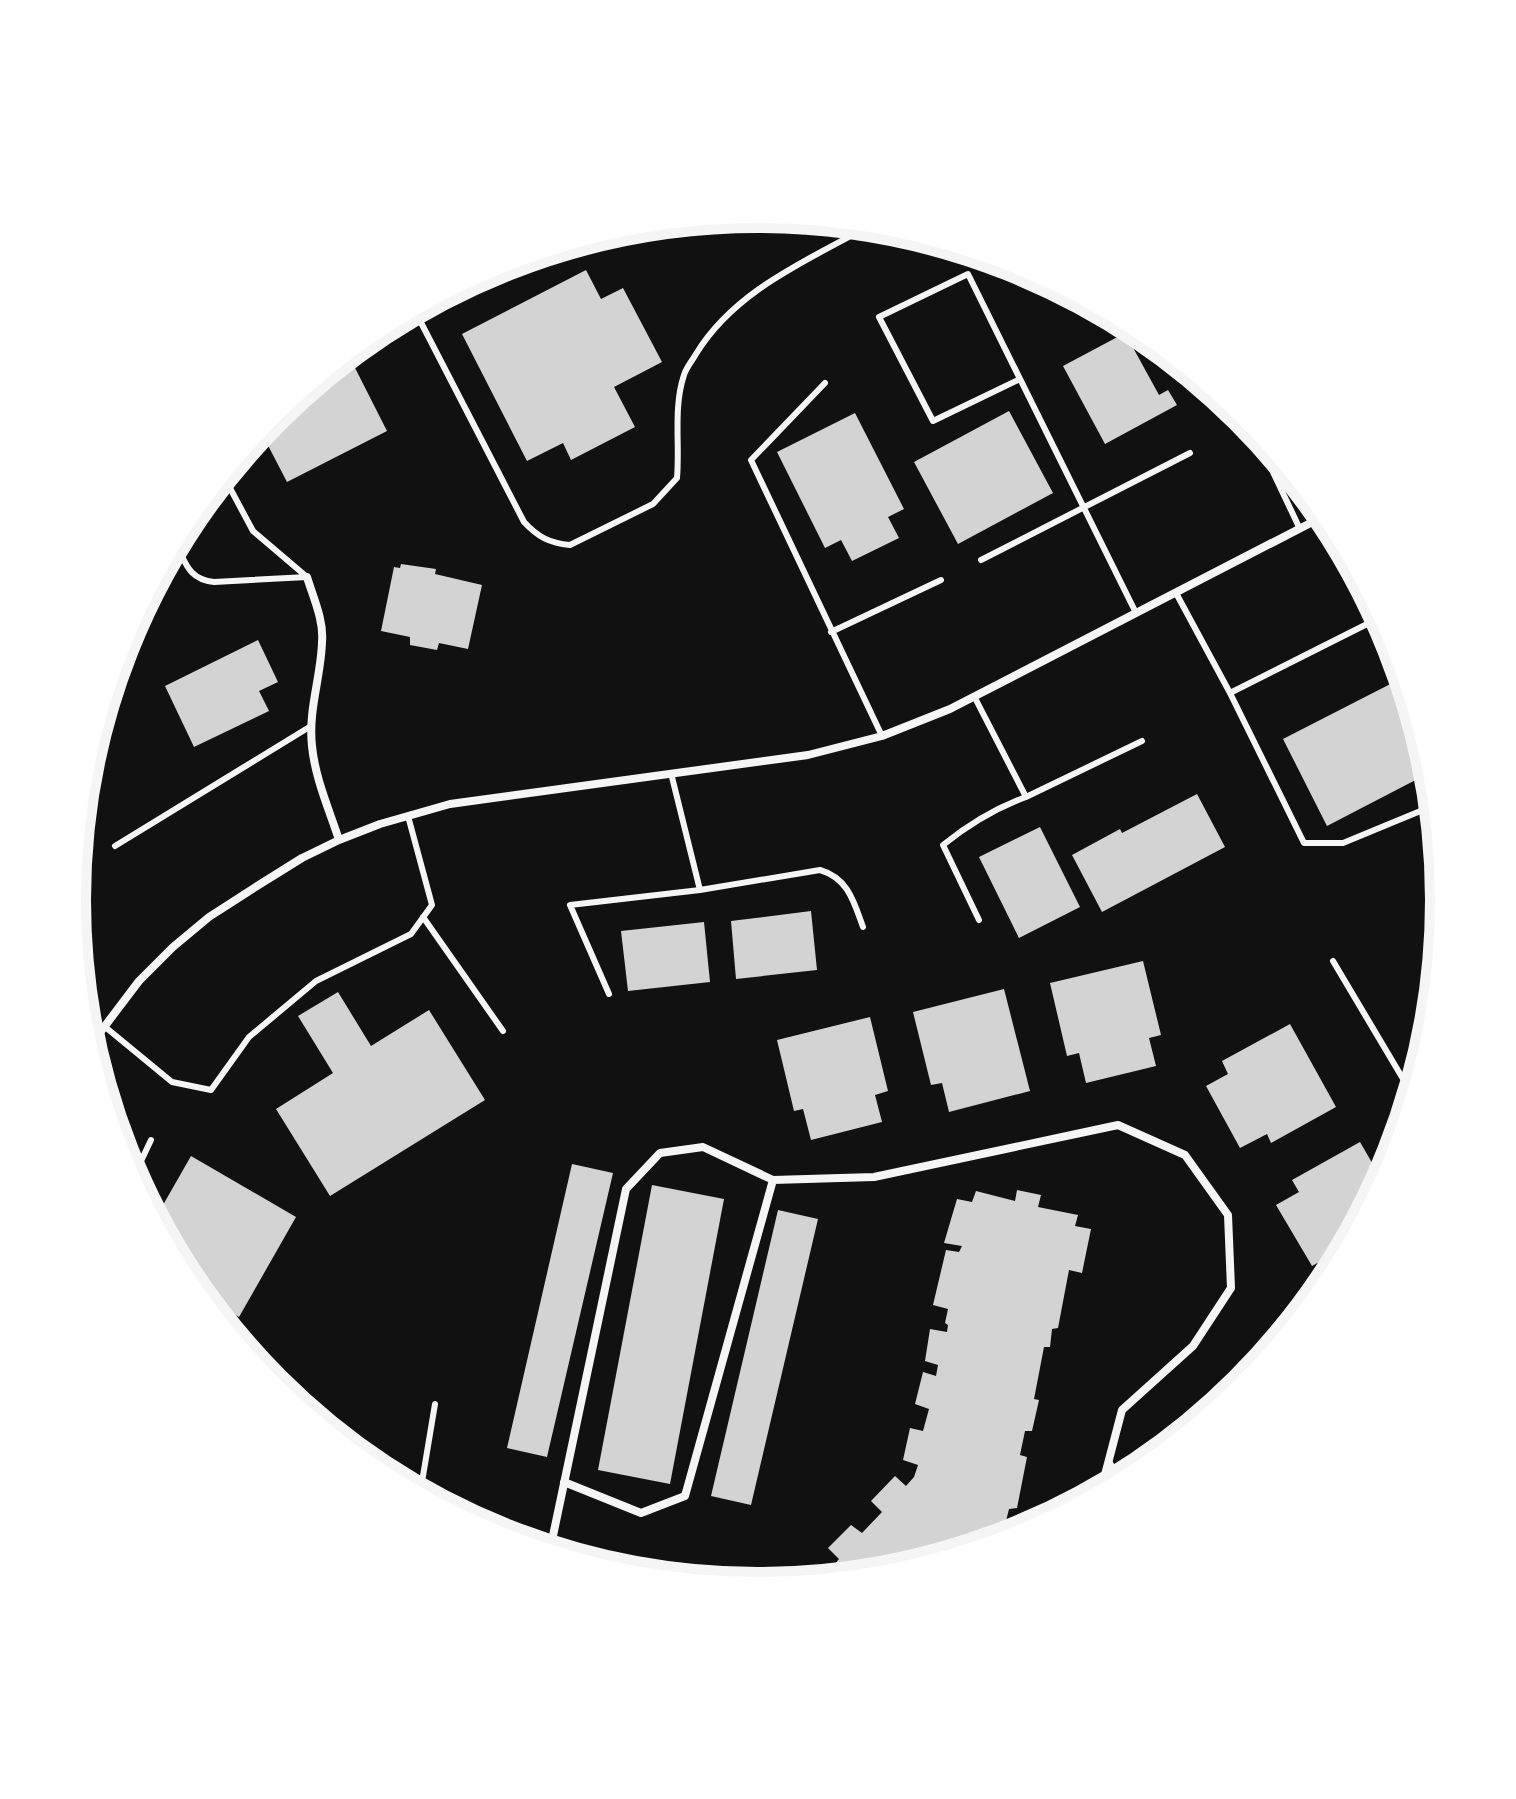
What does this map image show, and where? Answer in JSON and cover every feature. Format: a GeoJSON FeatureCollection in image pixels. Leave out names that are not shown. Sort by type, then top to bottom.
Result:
{"type":"FeatureCollection","features":[{"type":"Feature","properties":{"kind":"street"},"geometry":{"type":"LineString","coordinates":[[99,1032],[139,981],[209,917],[302,858],[339,840],[450,804],[808,755],[882,736],[918,723],[974,696],[1313,521]]}},
{"type":"Feature","properties":{"kind":"street"},"geometry":{"type":"LineString","coordinates":[[307,577],[323,641],[311,726],[315,768],[339,840]]}},
{"type":"Feature","properties":{"kind":"street"},"geometry":{"type":"LineString","coordinates":[[552,1539],[626,1189],[660,1153],[703,1147],[773,1180],[874,1177],[1118,1125],[1185,1155],[1228,1215],[1231,1288],[1193,1346],[1122,1410],[1105,1474]]}},
{"type":"Feature","properties":{"kind":"street"},"geometry":{"type":"LineString","coordinates":[[564,1482],[641,1513],[685,1496],[773,1180]]}},
{"type":"Feature","properties":{"kind":"lane"},"geometry":{"type":"LineString","coordinates":[[419,320],[524,522],[538,537],[554,544],[570,545],[653,504],[677,478],[677,412],[684,374],[705,339],[765,284],[854,234]]}},
{"type":"Feature","properties":{"kind":"lane"},"geometry":{"type":"LineString","coordinates":[[1020,379],[933,421],[879,317],[968,274],[1136,613]]}},
{"type":"Feature","properties":{"kind":"lane"},"geometry":{"type":"LineString","coordinates":[[825,383],[751,460],[882,736]]}},
{"type":"Feature","properties":{"kind":"lane"},"geometry":{"type":"LineString","coordinates":[[981,560],[1190,453]]}},
{"type":"Feature","properties":{"kind":"lane"},"geometry":{"type":"LineString","coordinates":[[1268,463],[1299,527]]}},
{"type":"Feature","properties":{"kind":"lane"},"geometry":{"type":"LineString","coordinates":[[229,486],[253,531],[307,577]]}},
{"type":"Feature","properties":{"kind":"lane"},"geometry":{"type":"LineString","coordinates":[[181,554],[191,573],[200,581],[307,577]]}},
{"type":"Feature","properties":{"kind":"lane"},"geometry":{"type":"LineString","coordinates":[[831,632],[941,580]]}},
{"type":"Feature","properties":{"kind":"lane"},"geometry":{"type":"LineString","coordinates":[[1176,593],[1230,693],[1304,843],[1343,843],[1424,810]]}},
{"type":"Feature","properties":{"kind":"lane"},"geometry":{"type":"LineString","coordinates":[[1230,693],[1370,622]]}},
{"type":"Feature","properties":{"kind":"lane"},"geometry":{"type":"LineString","coordinates":[[974,696],[1026,797]]}},
{"type":"Feature","properties":{"kind":"lane"},"geometry":{"type":"LineString","coordinates":[[115,846],[311,726]]}},
{"type":"Feature","properties":{"kind":"lane"},"geometry":{"type":"LineString","coordinates":[[979,920],[943,845],[960,831],[1142,741]]}},
{"type":"Feature","properties":{"kind":"lane"},"geometry":{"type":"LineString","coordinates":[[671,773],[700,890]]}},
{"type":"Feature","properties":{"kind":"lane"},"geometry":{"type":"LineString","coordinates":[[104,1026],[172,1082],[211,1090],[249,1037],[316,981],[411,934],[432,905],[408,816]]}},
{"type":"Feature","properties":{"kind":"lane"},"geometry":{"type":"LineString","coordinates":[[609,994],[570,905],[700,890],[820,870],[834,874],[847,889],[863,927]]}},
{"type":"Feature","properties":{"kind":"lane"},"geometry":{"type":"LineString","coordinates":[[423,917],[503,1031]]}},
{"type":"Feature","properties":{"kind":"lane"},"geometry":{"type":"LineString","coordinates":[[1333,961],[1404,1081]]}},
{"type":"Feature","properties":{"kind":"lane"},"geometry":{"type":"LineString","coordinates":[[140,1163],[151,1140]]}},
{"type":"Feature","properties":{"kind":"lane"},"geometry":{"type":"LineString","coordinates":[[422,1481],[435,1404]]}},
{"type":"Feature","properties":{"kind":"lane"},"geometry":{"type":"LineString","coordinates":[[1109,1461],[1113,1469]]}},
{"type":"Feature","properties":{"kind":"building"},"geometry":{"type":"Polygon","coordinates":[[[586,270],[601,299],[623,288],[662,362],[614,387],[635,427],[571,460],[563,443],[527,461],[462,334],[586,270]]]}},
{"type":"Feature","properties":{"kind":"building"},"geometry":{"type":"Polygon","coordinates":[[[1121,335],[1129,339],[1159,395],[1168,390],[1177,405],[1105,444],[1063,366],[1121,335]]]}},
{"type":"Feature","properties":{"kind":"building"},"geometry":{"type":"Polygon","coordinates":[[[353,363],[387,431],[287,482],[266,442],[315,394],[353,363]]]}},
{"type":"Feature","properties":{"kind":"building"},"geometry":{"type":"Polygon","coordinates":[[[1009,411],[1053,493],[958,544],[914,462],[1009,411]]]}},
{"type":"Feature","properties":{"kind":"building"},"geometry":{"type":"Polygon","coordinates":[[[855,413],[904,509],[888,517],[899,538],[852,561],[841,540],[825,548],[777,452],[855,413]]]}},
{"type":"Feature","properties":{"kind":"building"},"geometry":{"type":"Polygon","coordinates":[[[401,564],[436,569],[435,574],[482,585],[468,649],[439,643],[437,650],[410,645],[410,637],[381,631],[394,567],[400,568],[401,564]]]}},
{"type":"Feature","properties":{"kind":"building"},"geometry":{"type":"Polygon","coordinates":[[[258,640],[278,682],[259,691],[269,711],[194,747],[165,686],[258,640]]]}},
{"type":"Feature","properties":{"kind":"building"},"geometry":{"type":"Polygon","coordinates":[[[1394,682],[1419,778],[1327,826],[1283,739],[1394,682]]]}},
{"type":"Feature","properties":{"kind":"building"},"geometry":{"type":"Polygon","coordinates":[[[1197,794],[1225,847],[1102,912],[1072,855],[1197,794]]]}},
{"type":"Feature","properties":{"kind":"building"},"geometry":{"type":"Polygon","coordinates":[[[1040,827],[1080,907],[1019,938],[979,857],[1040,827]]]}},
{"type":"Feature","properties":{"kind":"building"},"geometry":{"type":"Polygon","coordinates":[[[811,911],[817,970],[736,979],[731,921],[811,911]]]}},
{"type":"Feature","properties":{"kind":"building"},"geometry":{"type":"Polygon","coordinates":[[[704,922],[710,982],[628,991],[621,931],[704,922]]]}},
{"type":"Feature","properties":{"kind":"building"},"geometry":{"type":"Polygon","coordinates":[[[1143,961],[1161,1035],[1149,1038],[1156,1066],[1086,1083],[1079,1053],[1067,1056],[1050,983],[1143,961]]]}},
{"type":"Feature","properties":{"kind":"building"},"geometry":{"type":"Polygon","coordinates":[[[1004,989],[1030,1091],[949,1112],[942,1083],[931,1085],[913,1012],[1004,989]]]}},
{"type":"Feature","properties":{"kind":"building"},"geometry":{"type":"Polygon","coordinates":[[[338,992],[371,1046],[429,1010],[485,1100],[330,1196],[276,1109],[333,1073],[298,1016],[338,992]]]}},
{"type":"Feature","properties":{"kind":"building"},"geometry":{"type":"Polygon","coordinates":[[[870,1017],[888,1091],[875,1095],[882,1122],[811,1140],[803,1109],[794,1111],[777,1040],[870,1017]]]}},
{"type":"Feature","properties":{"kind":"building"},"geometry":{"type":"Polygon","coordinates":[[[1290,1024],[1336,1107],[1271,1143],[1267,1134],[1240,1148],[1206,1086],[1228,1074],[1222,1061],[1290,1024]]]}},
{"type":"Feature","properties":{"kind":"building"},"geometry":{"type":"Polygon","coordinates":[[[1360,1142],[1374,1167],[1326,1258],[1312,1266],[1276,1205],[1299,1192],[1292,1180],[1360,1142]]]}},
{"type":"Feature","properties":{"kind":"building"},"geometry":{"type":"Polygon","coordinates":[[[191,1156],[296,1217],[239,1317],[225,1309],[199,1273],[161,1208],[191,1156]]]}},
{"type":"Feature","properties":{"kind":"building"},"geometry":{"type":"Polygon","coordinates":[[[572,1164],[613,1173],[547,1457],[507,1448],[572,1164]]]}},
{"type":"Feature","properties":{"kind":"building"},"geometry":{"type":"Polygon","coordinates":[[[652,1185],[724,1199],[670,1484],[598,1470],[652,1185]]]}},
{"type":"Feature","properties":{"kind":"building"},"geometry":{"type":"Polygon","coordinates":[[[1017,1190],[1041,1195],[1038,1207],[1078,1215],[1075,1226],[1091,1229],[1082,1273],[1069,1270],[1058,1328],[1052,1329],[1050,1347],[1044,1347],[1034,1399],[1039,1400],[1032,1431],[1025,1431],[1020,1455],[1027,1457],[1017,1508],[1009,1509],[1005,1524],[974,1536],[889,1559],[832,1567],[839,1559],[828,1548],[851,1525],[862,1533],[882,1512],[871,1501],[895,1476],[906,1486],[914,1477],[918,1465],[903,1460],[910,1428],[923,1431],[929,1409],[915,1404],[923,1372],[936,1376],[938,1365],[925,1361],[930,1329],[947,1332],[948,1309],[933,1305],[946,1250],[959,1252],[962,1246],[944,1243],[957,1199],[972,1202],[976,1191],[1015,1201],[1017,1190]]]}},
{"type":"Feature","properties":{"kind":"building"},"geometry":{"type":"Polygon","coordinates":[[[778,1210],[818,1219],[751,1505],[711,1496],[778,1210]]]}}]}
